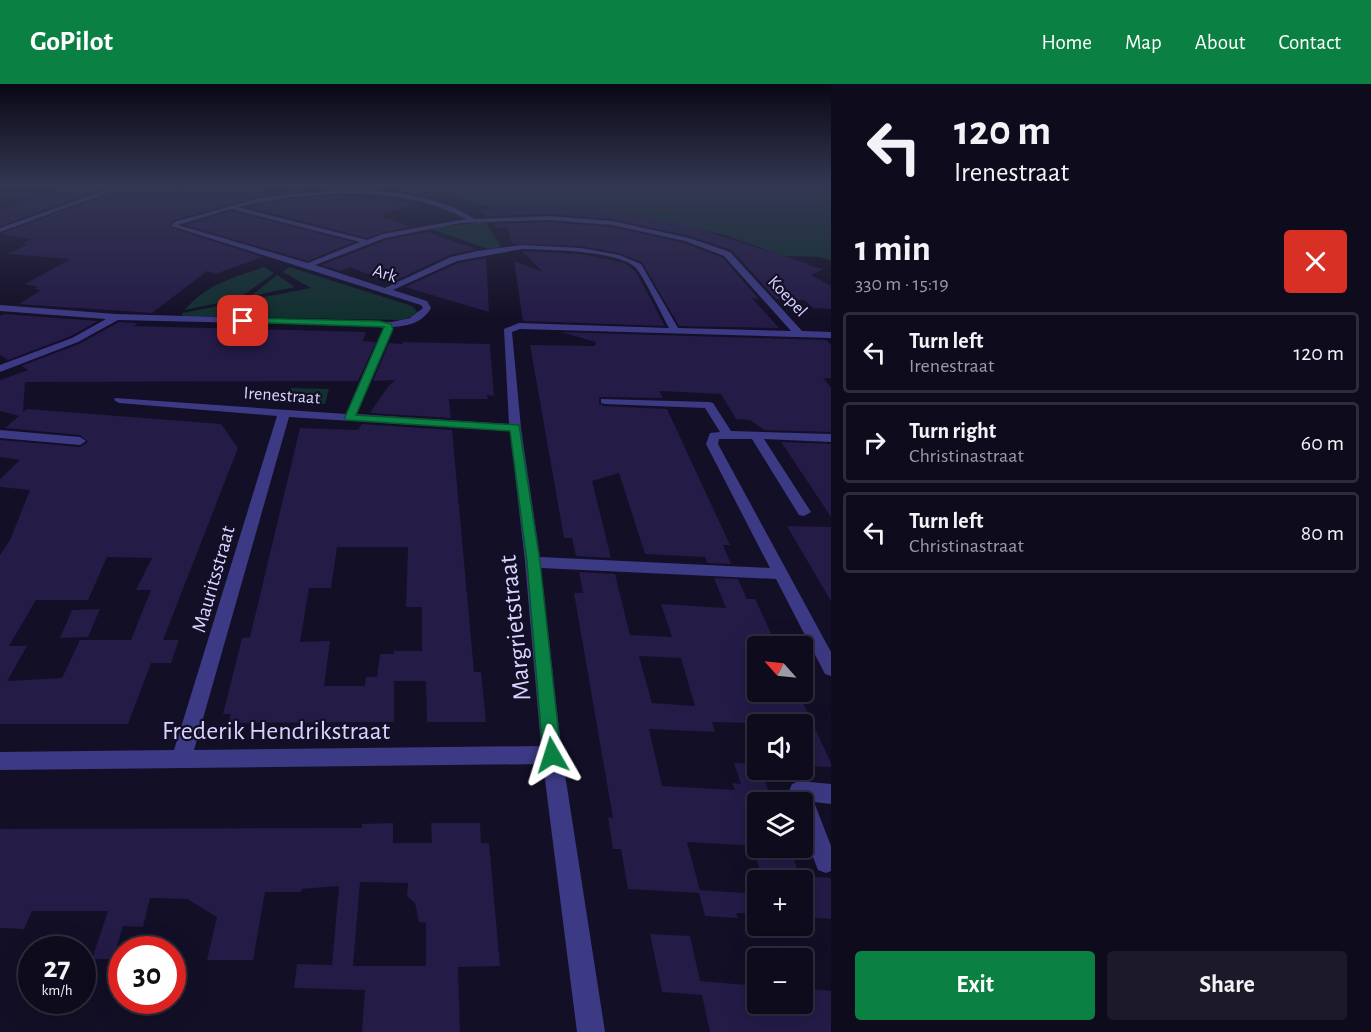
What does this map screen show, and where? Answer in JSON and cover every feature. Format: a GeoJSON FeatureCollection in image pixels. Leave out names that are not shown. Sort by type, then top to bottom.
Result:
{"type":"FeatureCollection","features":[{"type":"Feature","properties":{"kind":"street","name":"Ark"},"geometry":{"type":"LineString","coordinates":[[191,230],[387,290],[424,303],[427,308],[425,314],[419,318],[388,326]]}},
{"type":"Feature","properties":{"kind":"street"},"geometry":{"type":"LineString","coordinates":[[320,230],[367,242]]}},
{"type":"Feature","properties":{"kind":"street","name":"Koepel"},"geometry":{"type":"LineString","coordinates":[[308,265],[367,242],[408,230]]}},
{"type":"Feature","properties":{"kind":"street","name":"Koepel"},"geometry":{"type":"LineString","coordinates":[[649,230],[697,242],[727,254],[799,334]]}},
{"type":"Feature","properties":{"kind":"street"},"geometry":{"type":"LineString","coordinates":[[387,290],[454,259],[477,253],[522,247],[574,249],[605,254],[638,266],[675,330],[831,335]]}},
{"type":"Feature","properties":{"kind":"street"},"geometry":{"type":"LineString","coordinates":[[0,308],[116,317],[379,323],[388,326],[389,329],[350,417]]}},
{"type":"Feature","properties":{"kind":"street"},"geometry":{"type":"LineString","coordinates":[[0,369],[75,340],[116,317]]}},
{"type":"Feature","properties":{"kind":"street","name":"Margrietstraat"},"geometry":{"type":"LineString","coordinates":[[591,1032],[552,755],[533,562],[515,428],[506,333],[511,328],[675,330]]}},
{"type":"Feature","properties":{"kind":"street","name":"Irenestraat"},"geometry":{"type":"LineString","coordinates":[[119,400],[515,428]]}},
{"type":"Feature","properties":{"kind":"street"},"geometry":{"type":"LineString","coordinates":[[605,401],[709,405],[727,434]]}},
{"type":"Feature","properties":{"kind":"street","name":"Mauritsstraat"},"geometry":{"type":"LineString","coordinates":[[182,758],[284,413]]}},
{"type":"Feature","properties":{"kind":"street"},"geometry":{"type":"LineString","coordinates":[[0,434],[80,441]]}},
{"type":"Feature","properties":{"kind":"street"},"geometry":{"type":"LineString","coordinates":[[831,438],[727,434],[714,436],[712,444],[831,669]]}},
{"type":"Feature","properties":{"kind":"street"},"geometry":{"type":"LineString","coordinates":[[756,436],[804,512]]}},
{"type":"Feature","properties":{"kind":"street"},"geometry":{"type":"LineString","coordinates":[[533,562],[780,574]]}},
{"type":"Feature","properties":{"kind":"street","name":"Frederik Hendrikstraat"},"geometry":{"type":"LineString","coordinates":[[0,761],[552,755]]}},
{"type":"Feature","properties":{"kind":"street"},"geometry":{"type":"LineString","coordinates":[[826,862],[799,791],[831,794]]}},
{"type":"Feature","properties":{"kind":"green space"},"geometry":{"type":"Polygon","coordinates":[[[434,230],[491,230],[501,247],[488,249],[434,230]]]}},
{"type":"Feature","properties":{"kind":"green space"},"geometry":{"type":"Polygon","coordinates":[[[704,230],[831,230],[831,260],[819,257],[783,256],[728,236],[704,230]]]}},
{"type":"Feature","properties":{"kind":"green space"},"geometry":{"type":"Polygon","coordinates":[[[264,267],[274,273],[238,299],[185,310],[201,294],[211,288],[231,278],[264,267]]]}},
{"type":"Feature","properties":{"kind":"green space"},"geometry":{"type":"Polygon","coordinates":[[[289,267],[412,306],[418,313],[400,320],[183,316],[182,313],[311,288],[283,272],[289,267]]]}},
{"type":"Feature","properties":{"kind":"green space"},"geometry":{"type":"Polygon","coordinates":[[[277,275],[295,287],[251,296],[277,275]]]}},
{"type":"Feature","properties":{"kind":"green space"},"geometry":{"type":"Polygon","coordinates":[[[291,388],[329,389],[325,404],[286,403],[291,388]]]}},
{"type":"Feature","properties":{"kind":"building"},"geometry":{"type":"Polygon","coordinates":[[[10,230],[179,230],[263,257],[215,274],[207,271],[152,313],[19,304],[41,290],[25,284],[71,259],[7,254],[28,244],[22,243],[32,239],[0,234],[10,230]]]}},
{"type":"Feature","properties":{"kind":"building"},"geometry":{"type":"Polygon","coordinates":[[[204,230],[307,230],[353,242],[308,261],[204,230]]]}},
{"type":"Feature","properties":{"kind":"building"},"geometry":{"type":"Polygon","coordinates":[[[337,230],[393,230],[367,238],[337,230]]]}},
{"type":"Feature","properties":{"kind":"building"},"geometry":{"type":"Polygon","coordinates":[[[508,230],[627,230],[684,243],[723,258],[759,299],[752,298],[779,328],[679,326],[642,262],[619,253],[581,246],[514,244],[510,240],[508,230]]]}},
{"type":"Feature","properties":{"kind":"building"},"geometry":{"type":"Polygon","coordinates":[[[663,230],[702,230],[823,269],[811,275],[831,286],[831,309],[813,308],[804,300],[776,299],[732,250],[663,230]]]}},
{"type":"Feature","properties":{"kind":"building"},"geometry":{"type":"Polygon","coordinates":[[[427,232],[476,249],[450,255],[390,283],[350,267],[341,271],[322,265],[386,240],[427,232]]]}},
{"type":"Feature","properties":{"kind":"building"},"geometry":{"type":"Polygon","coordinates":[[[522,251],[581,254],[625,263],[636,272],[665,326],[523,321],[514,261],[543,272],[522,251]]]}},
{"type":"Feature","properties":{"kind":"building"},"geometry":{"type":"Polygon","coordinates":[[[486,258],[489,312],[405,287],[458,263],[486,258]]]}},
{"type":"Feature","properties":{"kind":"building"},"geometry":{"type":"Polygon","coordinates":[[[4,314],[98,321],[71,336],[8,360],[0,355],[0,316],[4,314]]]}},
{"type":"Feature","properties":{"kind":"building"},"geometry":{"type":"Polygon","coordinates":[[[119,322],[138,323],[134,326],[366,332],[363,341],[376,342],[358,381],[25,382],[23,412],[27,409],[221,424],[238,448],[163,640],[179,640],[171,663],[151,663],[128,724],[0,724],[0,555],[10,540],[30,490],[0,487],[0,479],[20,460],[0,457],[0,440],[80,447],[88,442],[80,435],[5,428],[19,416],[0,411],[0,380],[28,370],[21,366],[79,344],[119,322]],[[107,557],[88,600],[36,600],[9,646],[27,646],[7,681],[62,678],[80,640],[131,640],[151,590],[136,590],[152,558],[107,557]]]}},
{"type":"Feature","properties":{"kind":"building"},"geometry":{"type":"Polygon","coordinates":[[[561,332],[826,340],[831,345],[831,378],[823,378],[831,388],[831,432],[764,430],[750,420],[736,419],[721,394],[659,391],[663,398],[599,397],[599,404],[604,406],[667,409],[730,545],[723,545],[731,564],[708,563],[705,557],[645,554],[619,473],[592,481],[611,558],[576,556],[572,538],[564,538],[530,345],[595,346],[596,342],[561,332]]]}},
{"type":"Feature","properties":{"kind":"building"},"geometry":{"type":"Polygon","coordinates":[[[403,342],[490,344],[494,396],[487,395],[488,399],[449,399],[451,418],[370,413],[395,380],[373,381],[389,343],[402,344],[403,342]]]}},
{"type":"Feature","properties":{"kind":"building"},"geometry":{"type":"Polygon","coordinates":[[[362,424],[452,430],[474,672],[481,672],[486,722],[427,722],[426,681],[394,681],[394,722],[228,723],[231,714],[223,714],[242,638],[250,637],[300,428],[358,430],[362,424]],[[337,547],[331,588],[309,588],[300,642],[330,641],[324,686],[365,686],[366,677],[377,677],[380,654],[394,654],[394,651],[422,651],[422,607],[406,607],[408,547],[337,547]]]}},
{"type":"Feature","properties":{"kind":"building"},"geometry":{"type":"Polygon","coordinates":[[[781,442],[831,444],[831,517],[781,442]]]}},
{"type":"Feature","properties":{"kind":"building"},"geometry":{"type":"Polygon","coordinates":[[[787,526],[831,527],[831,601],[805,557],[787,526]]]}},
{"type":"Feature","properties":{"kind":"building"},"geometry":{"type":"Polygon","coordinates":[[[579,572],[615,574],[630,635],[672,637],[661,604],[726,608],[714,578],[738,579],[747,599],[755,599],[772,636],[747,636],[747,702],[803,702],[808,714],[747,714],[747,723],[712,722],[715,732],[649,729],[662,786],[735,790],[732,783],[741,784],[734,763],[747,764],[747,780],[764,780],[769,792],[747,792],[747,845],[687,842],[700,890],[747,893],[747,914],[736,913],[738,918],[705,916],[699,893],[628,889],[621,849],[613,849],[608,817],[613,818],[574,593],[583,593],[579,572]],[[639,656],[652,703],[695,706],[681,658],[639,656]]]}},
{"type":"Feature","properties":{"kind":"building"},"geometry":{"type":"Polygon","coordinates":[[[100,609],[88,637],[60,638],[72,610],[100,609]]]}},
{"type":"Feature","properties":{"kind":"building"},"geometry":{"type":"Polygon","coordinates":[[[813,724],[831,763],[831,767],[813,766],[813,724]]]}},
{"type":"Feature","properties":{"kind":"building"},"geometry":{"type":"Polygon","coordinates":[[[393,823],[393,843],[432,843],[431,823],[480,823],[481,843],[489,843],[500,966],[458,967],[460,1032],[362,1032],[365,990],[294,988],[297,964],[332,965],[339,886],[302,889],[301,892],[265,892],[253,960],[207,960],[217,917],[187,899],[150,898],[143,927],[123,926],[120,936],[108,936],[108,959],[96,959],[96,947],[108,911],[32,911],[24,929],[0,928],[0,829],[362,828],[362,824],[393,823]],[[360,882],[353,966],[426,966],[426,923],[419,922],[415,903],[407,896],[408,883],[360,882]]]}},
{"type":"Feature","properties":{"kind":"building"},"geometry":{"type":"Polygon","coordinates":[[[756,858],[793,858],[798,870],[760,870],[756,858]]]}},
{"type":"Feature","properties":{"kind":"building"},"geometry":{"type":"Polygon","coordinates":[[[813,877],[831,878],[831,919],[813,918],[813,877]]]}},
{"type":"Feature","properties":{"kind":"building"},"geometry":{"type":"Polygon","coordinates":[[[650,934],[690,936],[700,981],[747,985],[747,1014],[813,1014],[813,989],[831,991],[831,1032],[710,1032],[702,995],[662,992],[650,934]]]}},
{"type":"Feature","properties":{"kind":"route"},"geometry":{"type":"LineString","coordinates":[[243,321],[379,323],[388,326],[389,329],[350,417],[515,428],[533,562],[552,755]]}}]}
